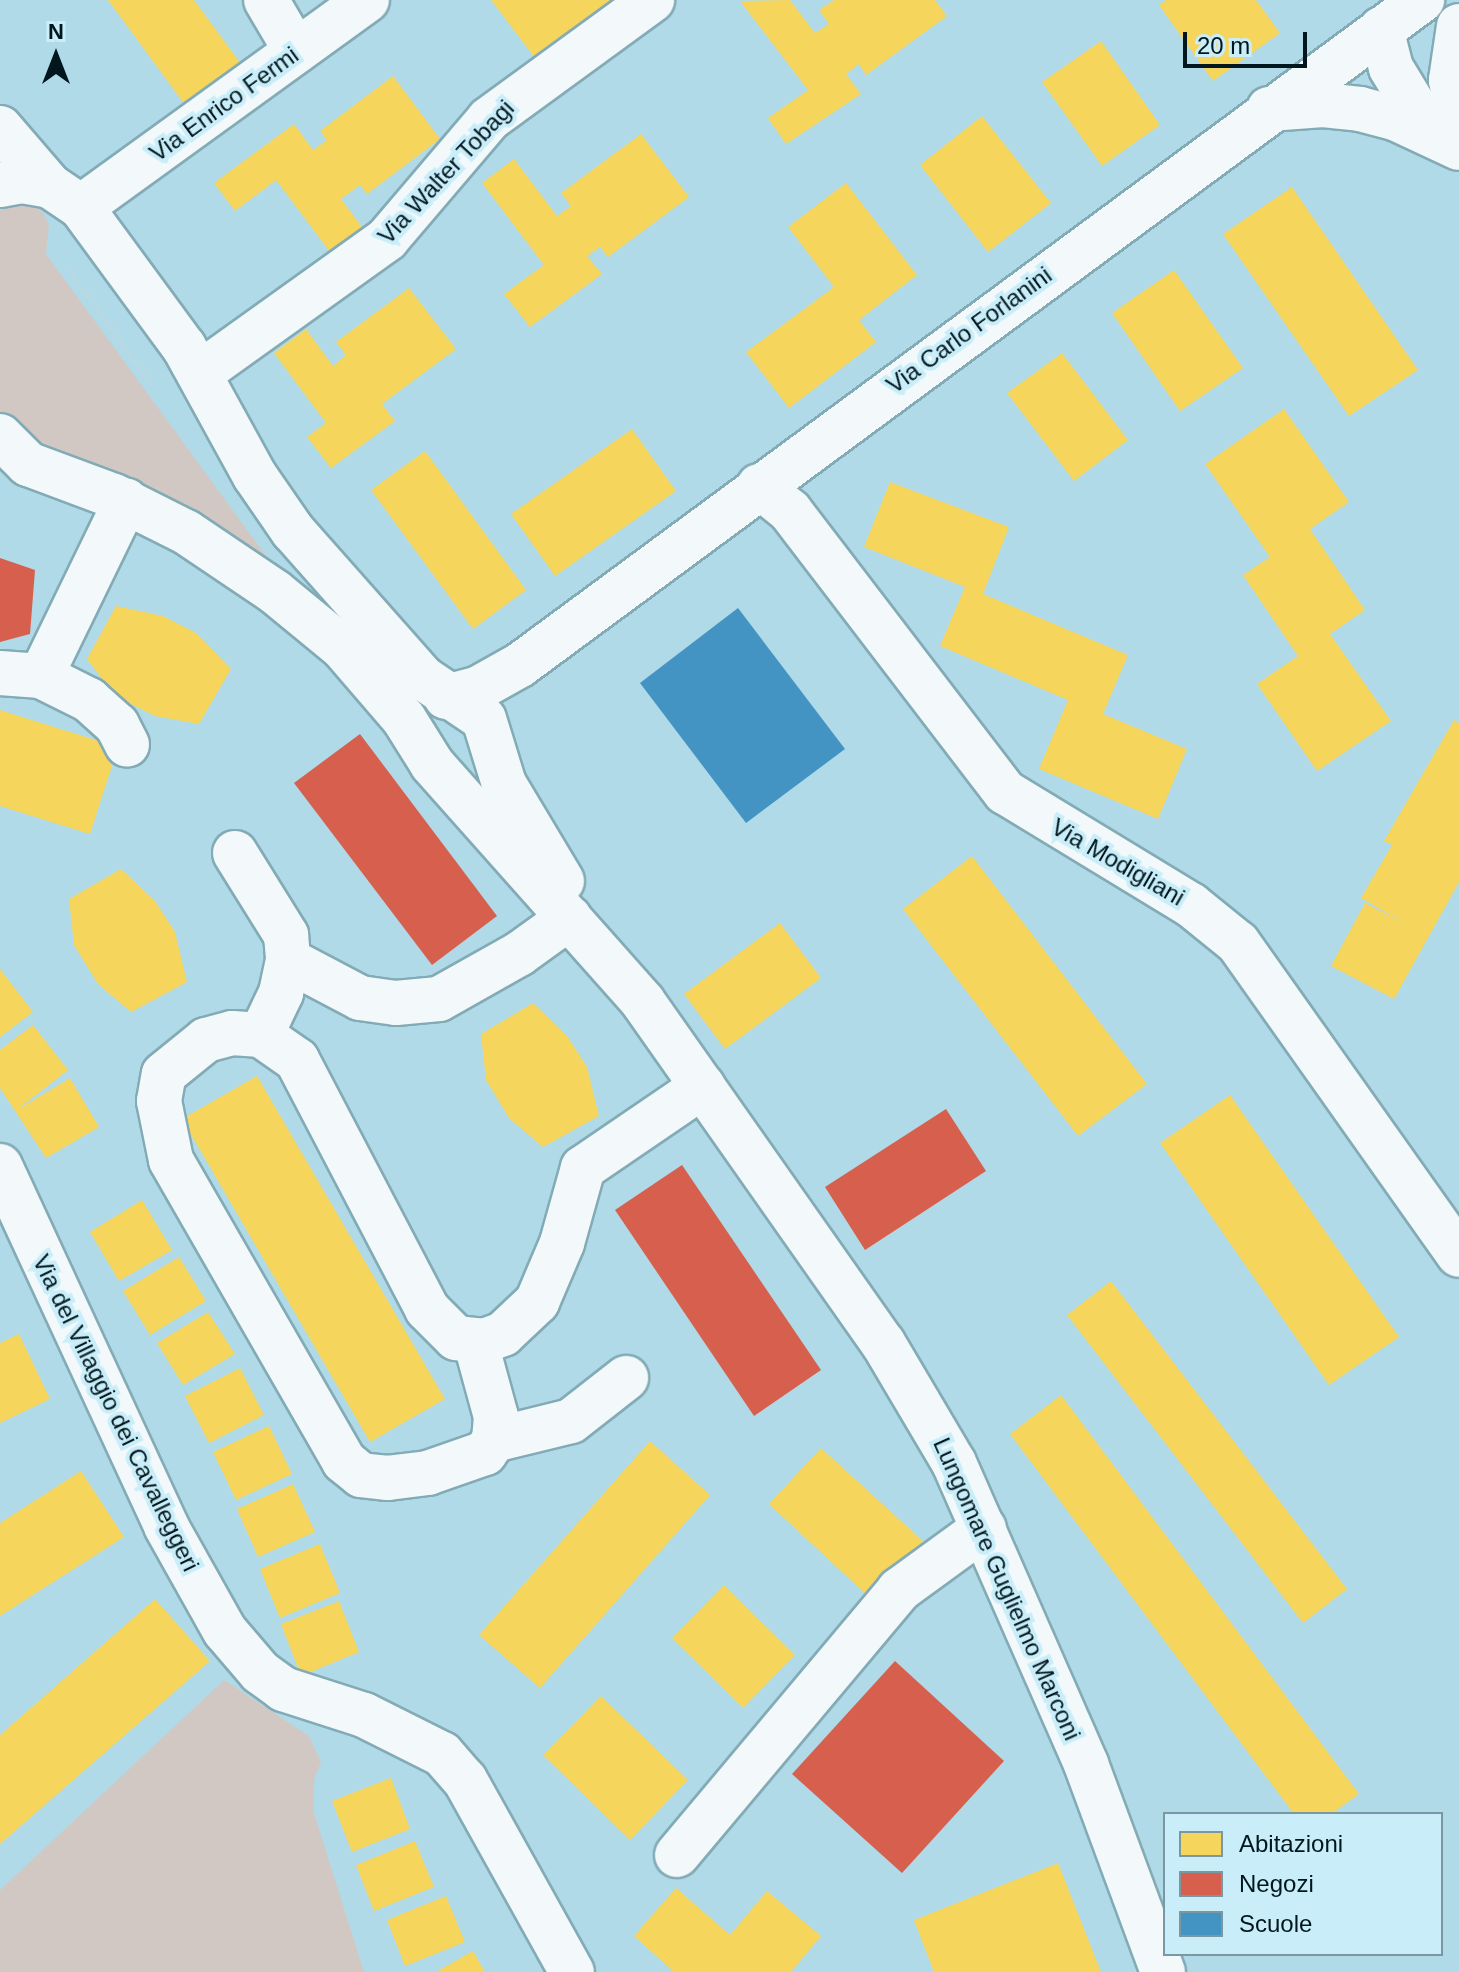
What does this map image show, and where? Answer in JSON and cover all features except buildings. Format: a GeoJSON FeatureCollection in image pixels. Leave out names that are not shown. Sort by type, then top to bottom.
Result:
{"type":"FeatureCollection","features":[{"type":"Feature","properties":{"kind":"street"},"geometry":{"type":"LineString","coordinates":[[266,0],[296,51]]}},
{"type":"Feature","properties":{"kind":"street","name":"Via Enrico Fermi"},"geometry":{"type":"LineString","coordinates":[[65,197],[296,51],[367,0]]}},
{"type":"Feature","properties":{"kind":"street","name":"Via Walter Tobagi"},"geometry":{"type":"LineString","coordinates":[[200,373],[387,239],[489,119],[652,0]]}},
{"type":"Feature","properties":{"kind":"street","name":"Via Carlo Forlanini"},"geometry":{"type":"LineString","coordinates":[[446,697],[479,688],[520,665],[1269,109],[1422,0]]}},
{"type":"Feature","properties":{"kind":"street"},"geometry":{"type":"LineString","coordinates":[[1453,122],[1459,26]]}},
{"type":"Feature","properties":{"kind":"street"},"geometry":{"type":"LineString","coordinates":[[1381,29],[1406,31],[1416,38],[1453,122],[1416,109],[1391,68],[1381,29]]}},
{"type":"Feature","properties":{"kind":"street"},"geometry":{"type":"LineString","coordinates":[[1269,109],[1360,109],[1453,122]]}},
{"type":"Feature","properties":{"kind":"street"},"geometry":{"type":"LineString","coordinates":[[0,128],[65,197],[200,373],[255,476],[293,531],[395,649],[446,697],[476,712],[491,735],[477,765],[443,771]]}},
{"type":"Feature","properties":{"kind":"street"},"geometry":{"type":"LineString","coordinates":[[0,185],[22,181],[65,197]]}},
{"type":"Feature","properties":{"kind":"street","name":"Lungomare Guglielmo Marconi"},"geometry":{"type":"LineString","coordinates":[[4,446],[28,464],[126,501],[186,532],[275,592],[330,637],[377,685],[424,754],[443,771],[608,959]]}},
{"type":"Feature","properties":{"kind":"street","name":"Via Modigliani"},"geometry":{"type":"LineString","coordinates":[[759,486],[790,511],[1005,792],[1203,912],[1238,943],[1459,1255]]}},
{"type":"Feature","properties":{"kind":"street"},"geometry":{"type":"LineString","coordinates":[[126,501],[20,674],[89,700],[117,725],[127,745]]}},
{"type":"Feature","properties":{"kind":"street","name":"Via Carlo Forlanini"},"geometry":{"type":"LineString","coordinates":[[491,735],[520,665]]}},
{"type":"Feature","properties":{"kind":"street","name":"Lungomare Guglielmo Marconi"},"geometry":{"type":"LineString","coordinates":[[491,735],[504,784],[608,959],[703,1086],[883,1343],[954,1463],[1086,1764],[1163,1972]]}},
{"type":"Feature","properties":{"kind":"street"},"geometry":{"type":"LineString","coordinates":[[235,853],[286,935],[288,960],[281,993],[261,1035]]}},
{"type":"Feature","properties":{"kind":"street"},"geometry":{"type":"LineString","coordinates":[[288,960],[360,998],[396,1003],[439,999],[519,954],[569,918]]}},
{"type":"Feature","properties":{"kind":"street"},"geometry":{"type":"LineString","coordinates":[[475,1340],[496,1417],[494,1440],[485,1453],[428,1473],[388,1478],[361,1475],[344,1461],[171,1160],[159,1101],[164,1074],[206,1040],[232,1033],[261,1035],[297,1060],[427,1309],[456,1338],[475,1340],[503,1334],[537,1302],[562,1243],[583,1168],[703,1086]]}},
{"type":"Feature","properties":{"kind":"street","name":"Via del Villaggio dei Cavalleggeri"},"geometry":{"type":"LineString","coordinates":[[0,1166],[166,1526],[225,1631],[260,1672],[283,1689],[364,1715],[442,1754],[465,1780],[572,1972]]}},
{"type":"Feature","properties":{"kind":"street"},"geometry":{"type":"LineString","coordinates":[[494,1440],[571,1421],[626,1378]]}},
{"type":"Feature","properties":{"kind":"street"},"geometry":{"type":"LineString","coordinates":[[677,1855],[899,1590],[984,1528]]}},
{"type":"Feature","properties":{"kind":"shaded area"},"geometry":{"type":"Polygon","coordinates":[[[4,199],[34,205],[44,214],[49,225],[46,254],[274,567],[24,438],[0,412],[0,203],[4,199]]]}},
{"type":"Feature","properties":{"kind":"shaded area"},"geometry":{"type":"Polygon","coordinates":[[[224,1680],[309,1736],[321,1762],[314,1780],[314,1813],[364,1972],[0,1972],[0,1890],[224,1680]]]}}]}
